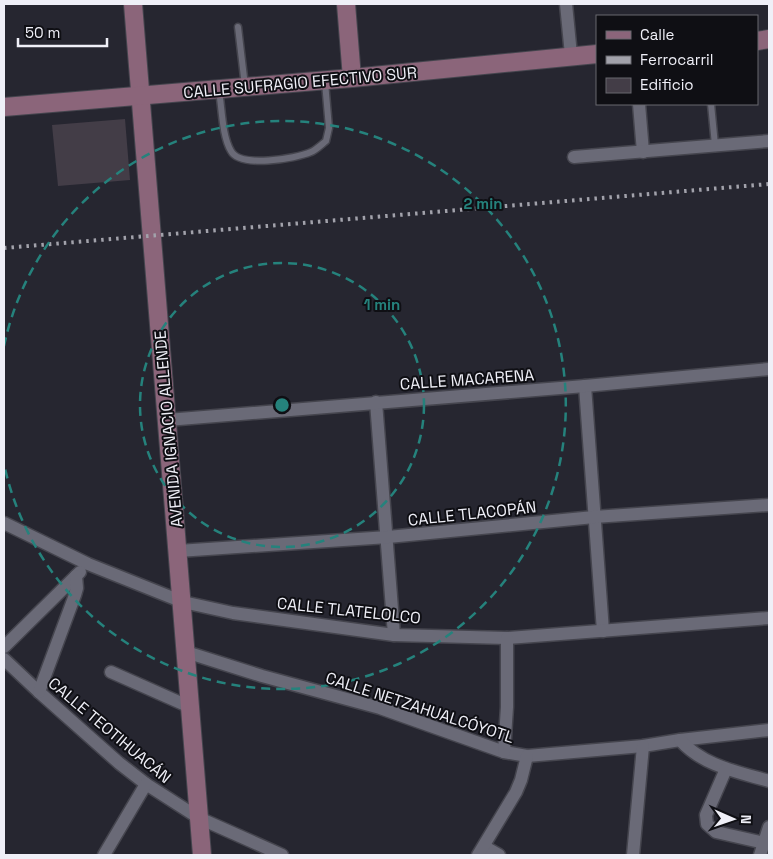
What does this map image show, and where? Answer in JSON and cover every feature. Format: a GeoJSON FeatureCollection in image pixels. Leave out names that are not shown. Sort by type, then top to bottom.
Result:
{"type":"FeatureCollection","features":[{"type":"Feature","properties":{"kind":"street","name":"AVENIDA IGNACIO ALLENDE"},"geometry":{"type":"LineString","coordinates":[[133,4],[183,602],[202,855]]}},
{"type":"Feature","properties":{"kind":"street"},"geometry":{"type":"LineString","coordinates":[[346,4],[352,78]]}},
{"type":"Feature","properties":{"kind":"street"},"geometry":{"type":"LineString","coordinates":[[566,4],[571,56]]}},
{"type":"Feature","properties":{"kind":"street","name":"CALLE SUFRAGIO EFECTIVO SUR"},"geometry":{"type":"LineString","coordinates":[[4,107],[325,81],[596,54]]}},
{"type":"Feature","properties":{"kind":"street"},"geometry":{"type":"LineString","coordinates":[[638,105],[643,152]]}},
{"type":"Feature","properties":{"kind":"street"},"geometry":{"type":"LineString","coordinates":[[574,157],[769,141]]}},
{"type":"Feature","properties":{"kind":"street","name":"CALLE MACARENA"},"geometry":{"type":"LineString","coordinates":[[167,420],[769,369]]}},
{"type":"Feature","properties":{"kind":"street"},"geometry":{"type":"LineString","coordinates":[[586,386],[603,631]]}},
{"type":"Feature","properties":{"kind":"street"},"geometry":{"type":"LineString","coordinates":[[376,402],[388,537],[394,635]]}},
{"type":"Feature","properties":{"kind":"street","name":"CALLE TLACOPÁN"},"geometry":{"type":"LineString","coordinates":[[178,551],[388,537],[594,517],[769,504]]}},
{"type":"Feature","properties":{"kind":"street","name":"CALLE TLATELOLCO"},"geometry":{"type":"LineString","coordinates":[[4,523],[88,564],[183,602],[233,613],[394,635],[507,638],[769,618]]}},
{"type":"Feature","properties":{"kind":"street"},"geometry":{"type":"LineString","coordinates":[[4,647],[88,564]]}},
{"type":"Feature","properties":{"kind":"street"},"geometry":{"type":"LineString","coordinates":[[38,692],[75,595],[77,588],[76,576]]}},
{"type":"Feature","properties":{"kind":"street"},"geometry":{"type":"LineString","coordinates":[[504,752],[507,707],[507,638]]}},
{"type":"Feature","properties":{"kind":"street","name":"CALLE NETZAHUALCÓYOTL"},"geometry":{"type":"LineString","coordinates":[[186,652],[262,676],[380,708],[504,752],[526,756],[643,746],[769,730]]}},
{"type":"Feature","properties":{"kind":"street","name":"CALLE TEOTIHUACÁN"},"geometry":{"type":"LineString","coordinates":[[4,659],[38,692],[119,763],[146,784],[199,818],[282,855]]}},
{"type":"Feature","properties":{"kind":"street"},"geometry":{"type":"LineString","coordinates":[[111,672],[190,707]]}},
{"type":"Feature","properties":{"kind":"street"},"geometry":{"type":"LineString","coordinates":[[680,740],[695,754],[726,768],[769,781]]}},
{"type":"Feature","properties":{"kind":"street"},"geometry":{"type":"LineString","coordinates":[[633,855],[643,746]]}},
{"type":"Feature","properties":{"kind":"street"},"geometry":{"type":"LineString","coordinates":[[499,855],[482,851],[516,792],[521,780],[526,756]]}},
{"type":"Feature","properties":{"kind":"street"},"geometry":{"type":"LineString","coordinates":[[726,768],[706,815],[705,820],[707,824],[716,832],[767,843]]}},
{"type":"Feature","properties":{"kind":"street"},"geometry":{"type":"LineString","coordinates":[[104,855],[146,784]]}},
{"type":"Feature","properties":{"kind":"street"},"geometry":{"type":"LineString","coordinates":[[760,855],[767,843],[769,827]]}},
{"type":"Feature","properties":{"kind":"lane"},"geometry":{"type":"LineString","coordinates":[[238,27],[246,87]]}},
{"type":"Feature","properties":{"kind":"lane"},"geometry":{"type":"LineString","coordinates":[[219,90],[226,139],[231,152],[238,159],[263,161],[291,158],[311,152],[326,141],[329,128],[325,81]]}},
{"type":"Feature","properties":{"kind":"lane"},"geometry":{"type":"LineString","coordinates":[[711,105],[715,145]]}},
{"type":"Feature","properties":{"kind":"building"},"geometry":{"type":"Polygon","coordinates":[[[125,119],[130,180],[58,186],[52,125],[125,119]]]}},
{"type":"Feature","properties":{"kind":"railway"},"geometry":{"type":"LineString","coordinates":[[4,248],[769,184]]}}]}
